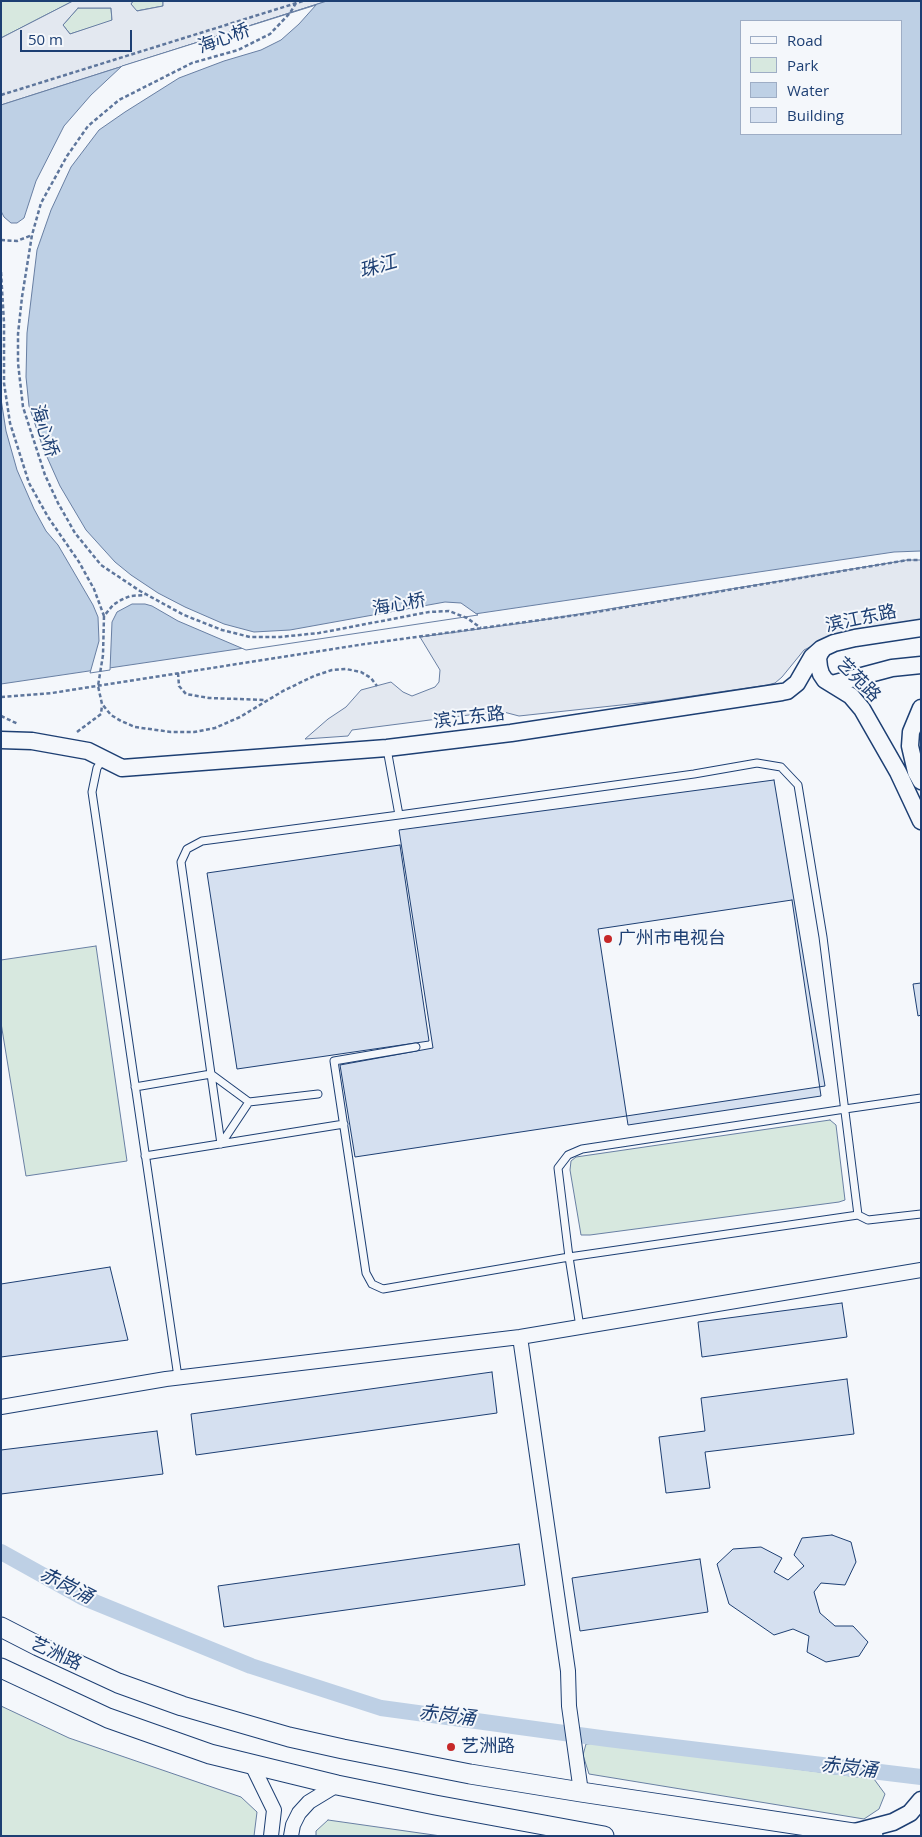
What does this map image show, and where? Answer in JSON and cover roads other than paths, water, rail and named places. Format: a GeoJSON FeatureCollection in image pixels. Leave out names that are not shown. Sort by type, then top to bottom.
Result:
{"type":"FeatureCollection","features":[{"type":"Feature","properties":{"kind":"main road","name":"艺洲路"},"geometry":{"type":"LineString","coordinates":[[1,1626],[38,1646],[118,1682],[182,1706],[343,1749],[470,1774],[873,1836]]}},
{"type":"Feature","properties":{"kind":"main road","name":"艺洲路"},"geometry":{"type":"LineString","coordinates":[[1,1668],[108,1718],[210,1754],[337,1785],[435,1806],[604,1836]]}},
{"type":"Feature","properties":{"kind":"street","name":"滨江东路"},"geometry":{"type":"LineString","coordinates":[[1,740],[32,741],[88,751],[122,768],[387,748],[511,732],[782,692],[798,683],[812,657],[825,647],[855,638],[921,628]]}},
{"type":"Feature","properties":{"kind":"street","name":"艺苑路"},"geometry":{"type":"LineString","coordinates":[[825,647],[820,653],[819,667],[825,680],[851,696],[866,715],[898,772],[921,821]]}},
{"type":"Feature","properties":{"kind":"street"},"geometry":{"type":"LineString","coordinates":[[832,684],[892,668],[921,665]]}},
{"type":"Feature","properties":{"kind":"street"},"geometry":{"type":"LineString","coordinates":[[918,776],[910,746],[911,732],[921,708]]}},
{"type":"Feature","properties":{"kind":"street"},"geometry":{"type":"LineString","coordinates":[[1,1407],[178,1377],[520,1337],[921,1270]]}},
{"type":"Feature","properties":{"kind":"street"},"geometry":{"type":"LineString","coordinates":[[520,1337],[568,1671],[569,1706],[581,1792]]}},
{"type":"Feature","properties":{"kind":"street"},"geometry":{"type":"LineString","coordinates":[[252,1765],[274,1810],[271,1836]]}},
{"type":"Feature","properties":{"kind":"street"},"geometry":{"type":"LineString","coordinates":[[291,1836],[293,1825],[299,1813],[309,1802],[337,1785]]}},
{"type":"Feature","properties":{"kind":"street"},"geometry":{"type":"LineString","coordinates":[[852,1833],[894,1822],[910,1813],[921,1800]]}},
{"type":"Feature","properties":{"kind":"lane"},"geometry":{"type":"LineString","coordinates":[[387,748],[399,815]]}},
{"type":"Feature","properties":{"kind":"lane"},"geometry":{"type":"LineString","coordinates":[[103,758],[97,768],[92,792],[178,1377]]}},
{"type":"Feature","properties":{"kind":"lane"},"geometry":{"type":"LineString","coordinates":[[221,1144],[181,862],[187,849],[202,841],[694,774],[757,763],[781,767],[798,785],[823,937],[858,1214]]}},
{"type":"Feature","properties":{"kind":"lane"},"geometry":{"type":"LineString","coordinates":[[416,1047],[334,1061],[366,1273],[372,1284],[383,1289],[569,1257],[858,1214],[868,1220],[921,1214]]}},
{"type":"Feature","properties":{"kind":"lane"},"geometry":{"type":"LineString","coordinates":[[135,1087],[211,1074],[249,1102],[318,1094]]}},
{"type":"Feature","properties":{"kind":"lane"},"geometry":{"type":"LineString","coordinates":[[580,1327],[558,1168],[568,1154],[591,1148],[921,1098]]}},
{"type":"Feature","properties":{"kind":"lane"},"geometry":{"type":"LineString","coordinates":[[221,1144],[249,1102]]}},
{"type":"Feature","properties":{"kind":"lane"},"geometry":{"type":"LineString","coordinates":[[145,1156],[344,1124]]}},
{"type":"Feature","properties":{"kind":"water","name":"珠江"},"geometry":{"type":"Polygon","coordinates":[[[327,1],[921,1],[921,551],[894,552],[1,684],[1,105],[327,1]]]}},
{"type":"Feature","properties":{"kind":"waterway","name":"赤岗涌"},"geometry":{"type":"LineString","coordinates":[[1,1552],[82,1597],[251,1666],[381,1708],[608,1739],[921,1777]]}},
{"type":"Feature","properties":{"kind":"place","name":"广州市电视台"},"geometry":{"type":"Point","coordinates":[608,939]}},
{"type":"Feature","properties":{"kind":"place","name":"艺洲路"},"geometry":{"type":"Point","coordinates":[451,1747]}}]}
